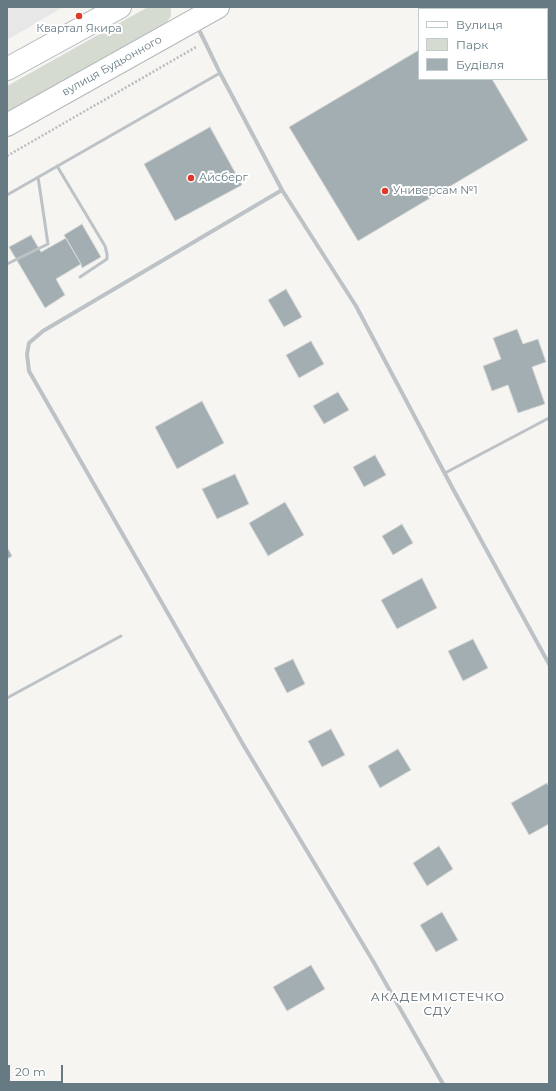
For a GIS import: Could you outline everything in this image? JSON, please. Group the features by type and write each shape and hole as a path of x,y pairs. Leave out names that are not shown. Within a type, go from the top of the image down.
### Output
{"main road":[{"path":"7,69 120,7"},
{"name":"вулиця Будьонного","path":"7,126 190,14 218,7"}],"street":[{"path":"190,14 220,74 282,190 356,306 549,664"},
{"path":"282,190 43,331 29,343 27,354 29,371 244,746 373,961 444,1084"}],"lane":[{"path":"7,194 220,74"},
{"path":"57,166 105,246 108,254 107,259 80,277"},
{"path":"7,264 48,244 38,177"},
{"path":"445,473 549,418"},
{"path":"7,698 121,636"}],"path":[{"path":"7,156 205,42"}],"shaded area":[{"path":"7,7 63,7 7,40"}],"green space":[{"path":"148,7 170,7 171,16 167,22 7,113 7,86"}],"building":[{"name":"Универсам №1","path":"418,51 418,80 493,80 528,140 358,241 289,127"},
{"path":"210,127 242,185 175,221 144,164"},
{"path":"82,224 101,257 82,268 64,235"},
{"path":"31,235 41,252 66,238 81,264 56,279 65,295 45,308 9,247"},
{"path":"286,289 302,317 284,327 268,300"},
{"path":"517,329 523,344 538,339 546,362 532,367 545,404 518,413 508,385 492,391 483,366 501,359 493,338"},
{"path":"311,341 324,364 299,378 286,355"},
{"path":"338,392 349,410 324,424 313,406"},
{"path":"202,401 224,443 177,469 155,427"},
{"path":"375,455 386,475 364,487 353,467"},
{"path":"235,474 249,504 217,519 202,489"},
{"path":"285,502 304,535 268,556 249,523"},
{"path":"402,524 413,543 393,555 382,536"},
{"path":"7,547 12,556 7,559"},
{"path":"422,578 437,608 397,629 381,600"},
{"path":"473,639 488,668 463,681 448,651"},
{"path":"293,659 305,684 287,693 274,668"},
{"path":"331,729 345,755 322,767 308,741"},
{"path":"398,749 411,770 380,788 368,766"},
{"path":"547,783 549,787 549,824 529,835 511,803"},
{"path":"439,846 453,869 427,886 413,863"},
{"path":"442,912 458,940 436,952 420,925"},
{"path":"311,965 325,989 287,1011 273,987"}],"place":[{"name":"Квартал Якира","path":"79,16"},
{"name":"Айсберг","path":"191,178"},
{"name":"Универсам №1","path":"385,191"}],"district":[{"name":"АКАДЕММІСТЕЧКО СДУ","path":"438,1004"}]}
